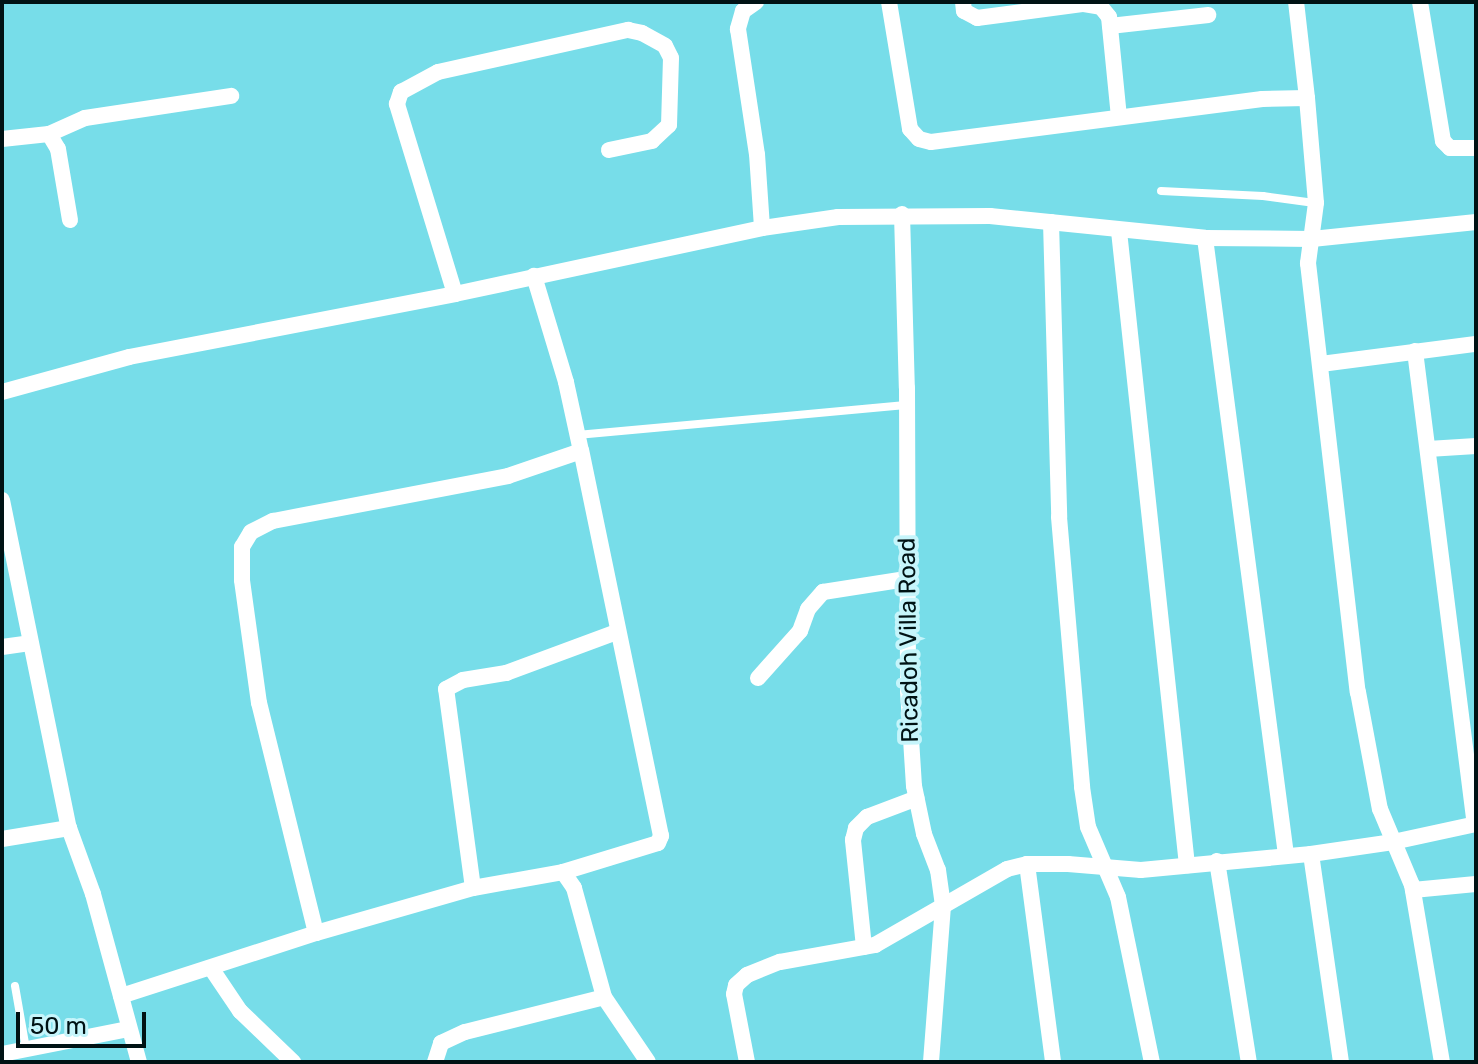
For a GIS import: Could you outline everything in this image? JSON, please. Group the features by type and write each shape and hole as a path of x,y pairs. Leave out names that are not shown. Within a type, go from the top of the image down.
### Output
{"street":[{"path":"756,2 743,11 738,29 757,154 762,228"},
{"path":"889,2 910,129 919,139 931,142 1262,99 1307,98"},
{"path":"963,2 964,11 977,18 1084,4 1101,7 1110,26 1119,117"},
{"path":"1296,2 1315,164 1316,203 1308,263 1358,692 1374,785 1413,890 1442,1062"},
{"path":"1420,2 1443,141 1450,148 1476,148"},
{"path":"1110,26 1208,15"},
{"path":"455,294 397,104 401,92 438,72 628,30 642,33 665,46 671,58 669,125 652,141 609,150"},
{"path":"2,139 49,134 85,118 231,96"},
{"path":"49,134 58,149 70,220"},
{"path":"2,392 129,357 455,294 762,228 838,217 902,214 990,216 1205,238 1312,239 1476,222"},
{"name":"Ricadoh Villa Road","path":"902,214 907,405 908,691 917,798 924,834 938,870 943,906 931,1062"},
{"path":"1051,222 1059,517 1081,773 1088,827 1118,897 1152,1062"},
{"path":"1119,231 1187,865"},
{"path":"1205,238 1286,855"},
{"path":"121,996 316,933 473,888 563,872 649,848 661,836 579,443 534,276"},
{"path":"1321,364 1476,344"},
{"path":"742,1058 734,994 736,985 747,975 780,962 864,947 922,921 1007,869 1027,864 1141,870 1311,854 1393,842 1476,824 1415,351"},
{"path":"316,933 259,703 242,580 242,547 251,532 273,521 508,476 579,443"},
{"path":"1428,449 1476,446"},
{"path":"2,500 69,828 93,894 139,1062"},
{"path":"758,678 800,631 808,609 823,592 906,579"},
{"path":"473,888 446,689 463,680 506,673 617,632"},
{"path":"2,647 30,643"},
{"path":"864,947 853,840 856,828 867,817 917,798"},
{"path":"2,839 69,828"},
{"path":"1311,854 1341,1062"},
{"path":"1217,861 1249,1062"},
{"path":"1027,864 1053,1062"},
{"path":"563,872 574,888 604,997 648,1062"},
{"path":"1413,890 1476,884"},
{"path":"211,968 240,1011 293,1062"},
{"path":"435,1062 441,1043 465,1032 604,997"},
{"path":"2,1054 128,1029"}],"lane":[{"path":"1161,191 1263,196 1316,203"},
{"path":"579,443 907,405"},
{"path":"15,986 26,1049"}]}
